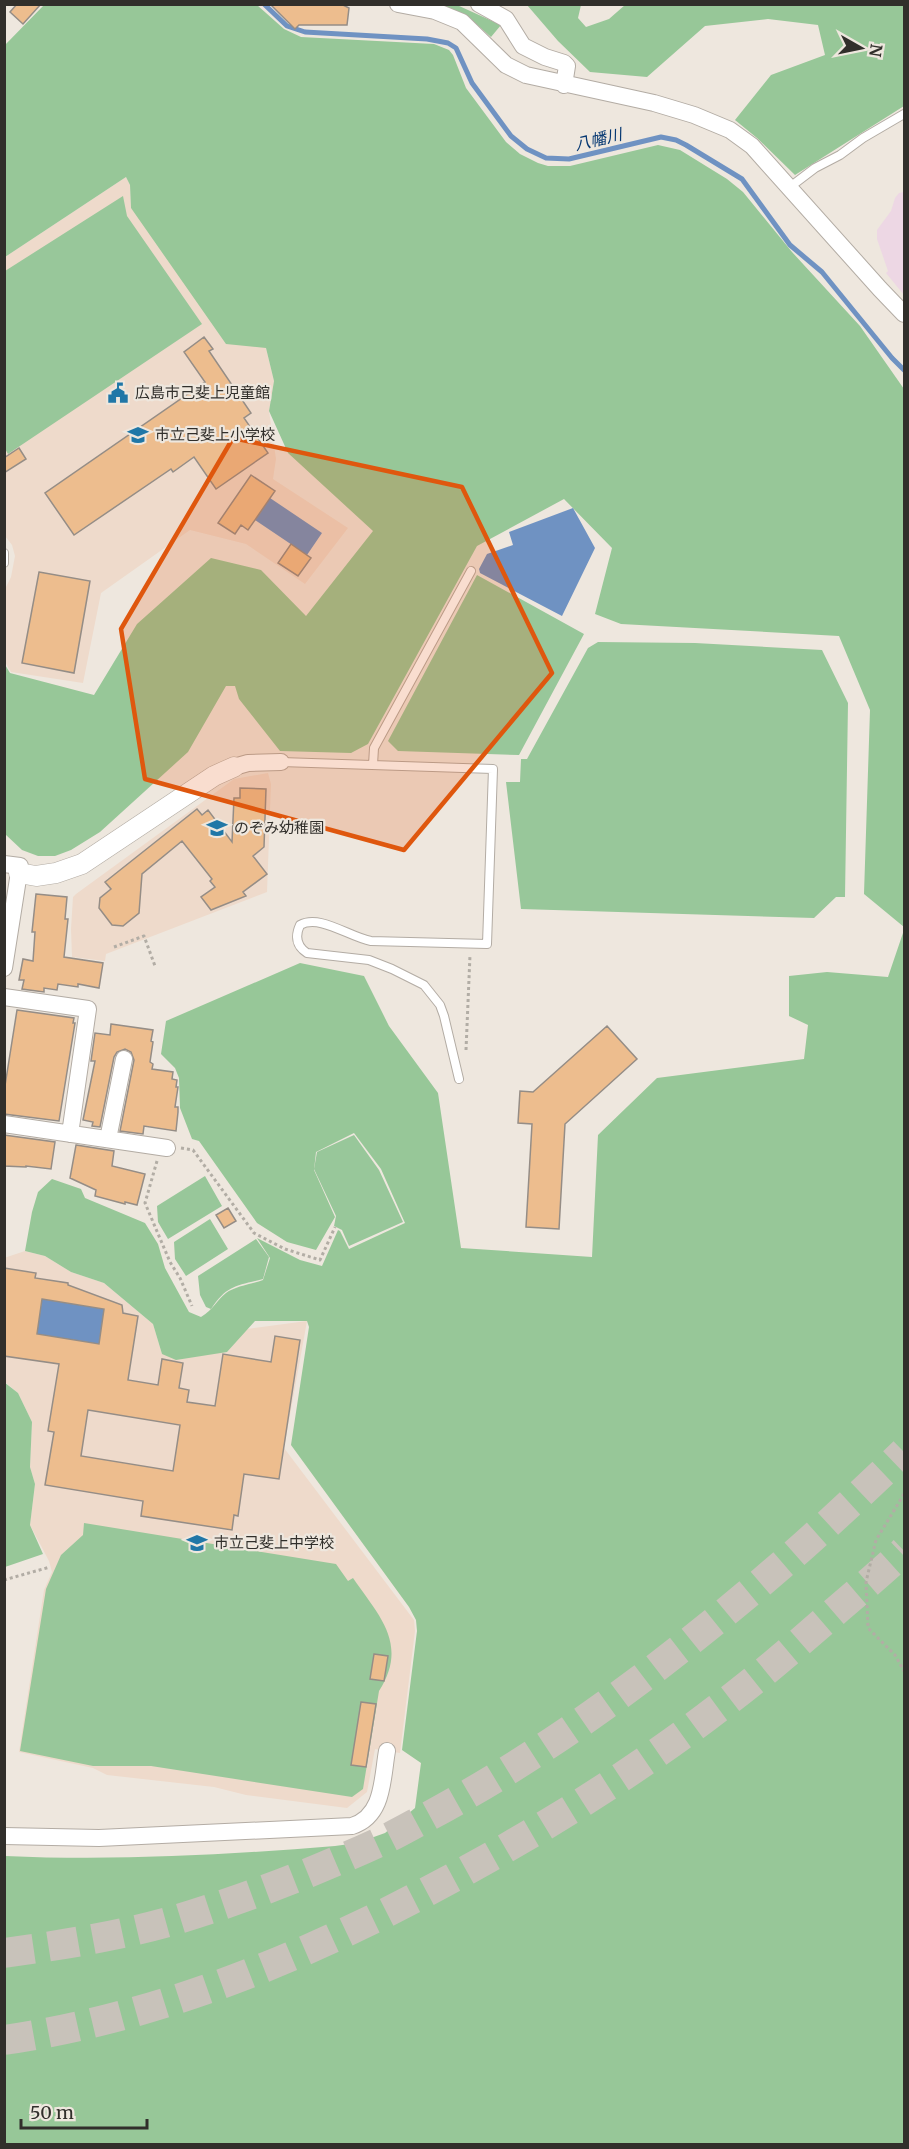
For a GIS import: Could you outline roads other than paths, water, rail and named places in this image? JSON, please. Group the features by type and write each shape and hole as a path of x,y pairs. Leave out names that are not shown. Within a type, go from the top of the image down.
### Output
{"street":[{"path":"398,4 435,11 453,18 470,29 506,65 526,75 654,103 730,130 752,146 904,314"},
{"path":"479,4 503,16 524,45 546,57 564,63 567,66 564,85"},
{"path":"4,968 12,869 36,876 56,873 82,864 214,776 234,767 248,764 281,762"},
{"path":"4,997 87,1009 70,1134"},
{"path":"108,1139 124,1059"},
{"path":"4,1124 163,1147"},
{"path":"4,1836 99,1838 352,1826 366,1820 377,1807 387,1751"}],"lane":[{"path":"790,187 815,168 840,155 863,138 904,114"},
{"path":"4,553 4,562"},
{"path":"373,765 374,748 471,571"},
{"path":"281,762 493,769 487,944 371,941 359,939 313,921 300,925 296,937 300,947 307,952 369,960 424,985 432,993 442,1010 459,1079"}],"water":[{"path":"270,498 322,533 307,555 255,520"},
{"path":"573,508 595,548 562,616 480,573 479,569 487,554 513,545 509,532"},
{"path":"42,1299 104,1309 99,1344 37,1334"}],"waterway":[{"name":"八幡川","path":"264,4 287,26 305,32 427,39 448,43 456,48 472,83 511,136 527,149 546,158 569,159 661,137 686,145 742,179 790,245 822,272 904,370"}],"tunnel":[{"path":"4,1953 133,1931 227,1903 352,1854 457,1801 564,1734 676,1652 776,1570 904,1452"},
{"path":"4,2040 65,2029 125,2014 243,1976 357,1927 467,1870 532,1833 657,1753 779,1660 904,1551"}],"place":[{"name":"広島市己斐上児童館","path":"118,393"},
{"name":"市立己斐上小学校","path":"138,435"},
{"name":"のぞみ幼稚園","path":"217,828"},
{"name":"市立己斐上中学校","path":"197,1543"}]}
